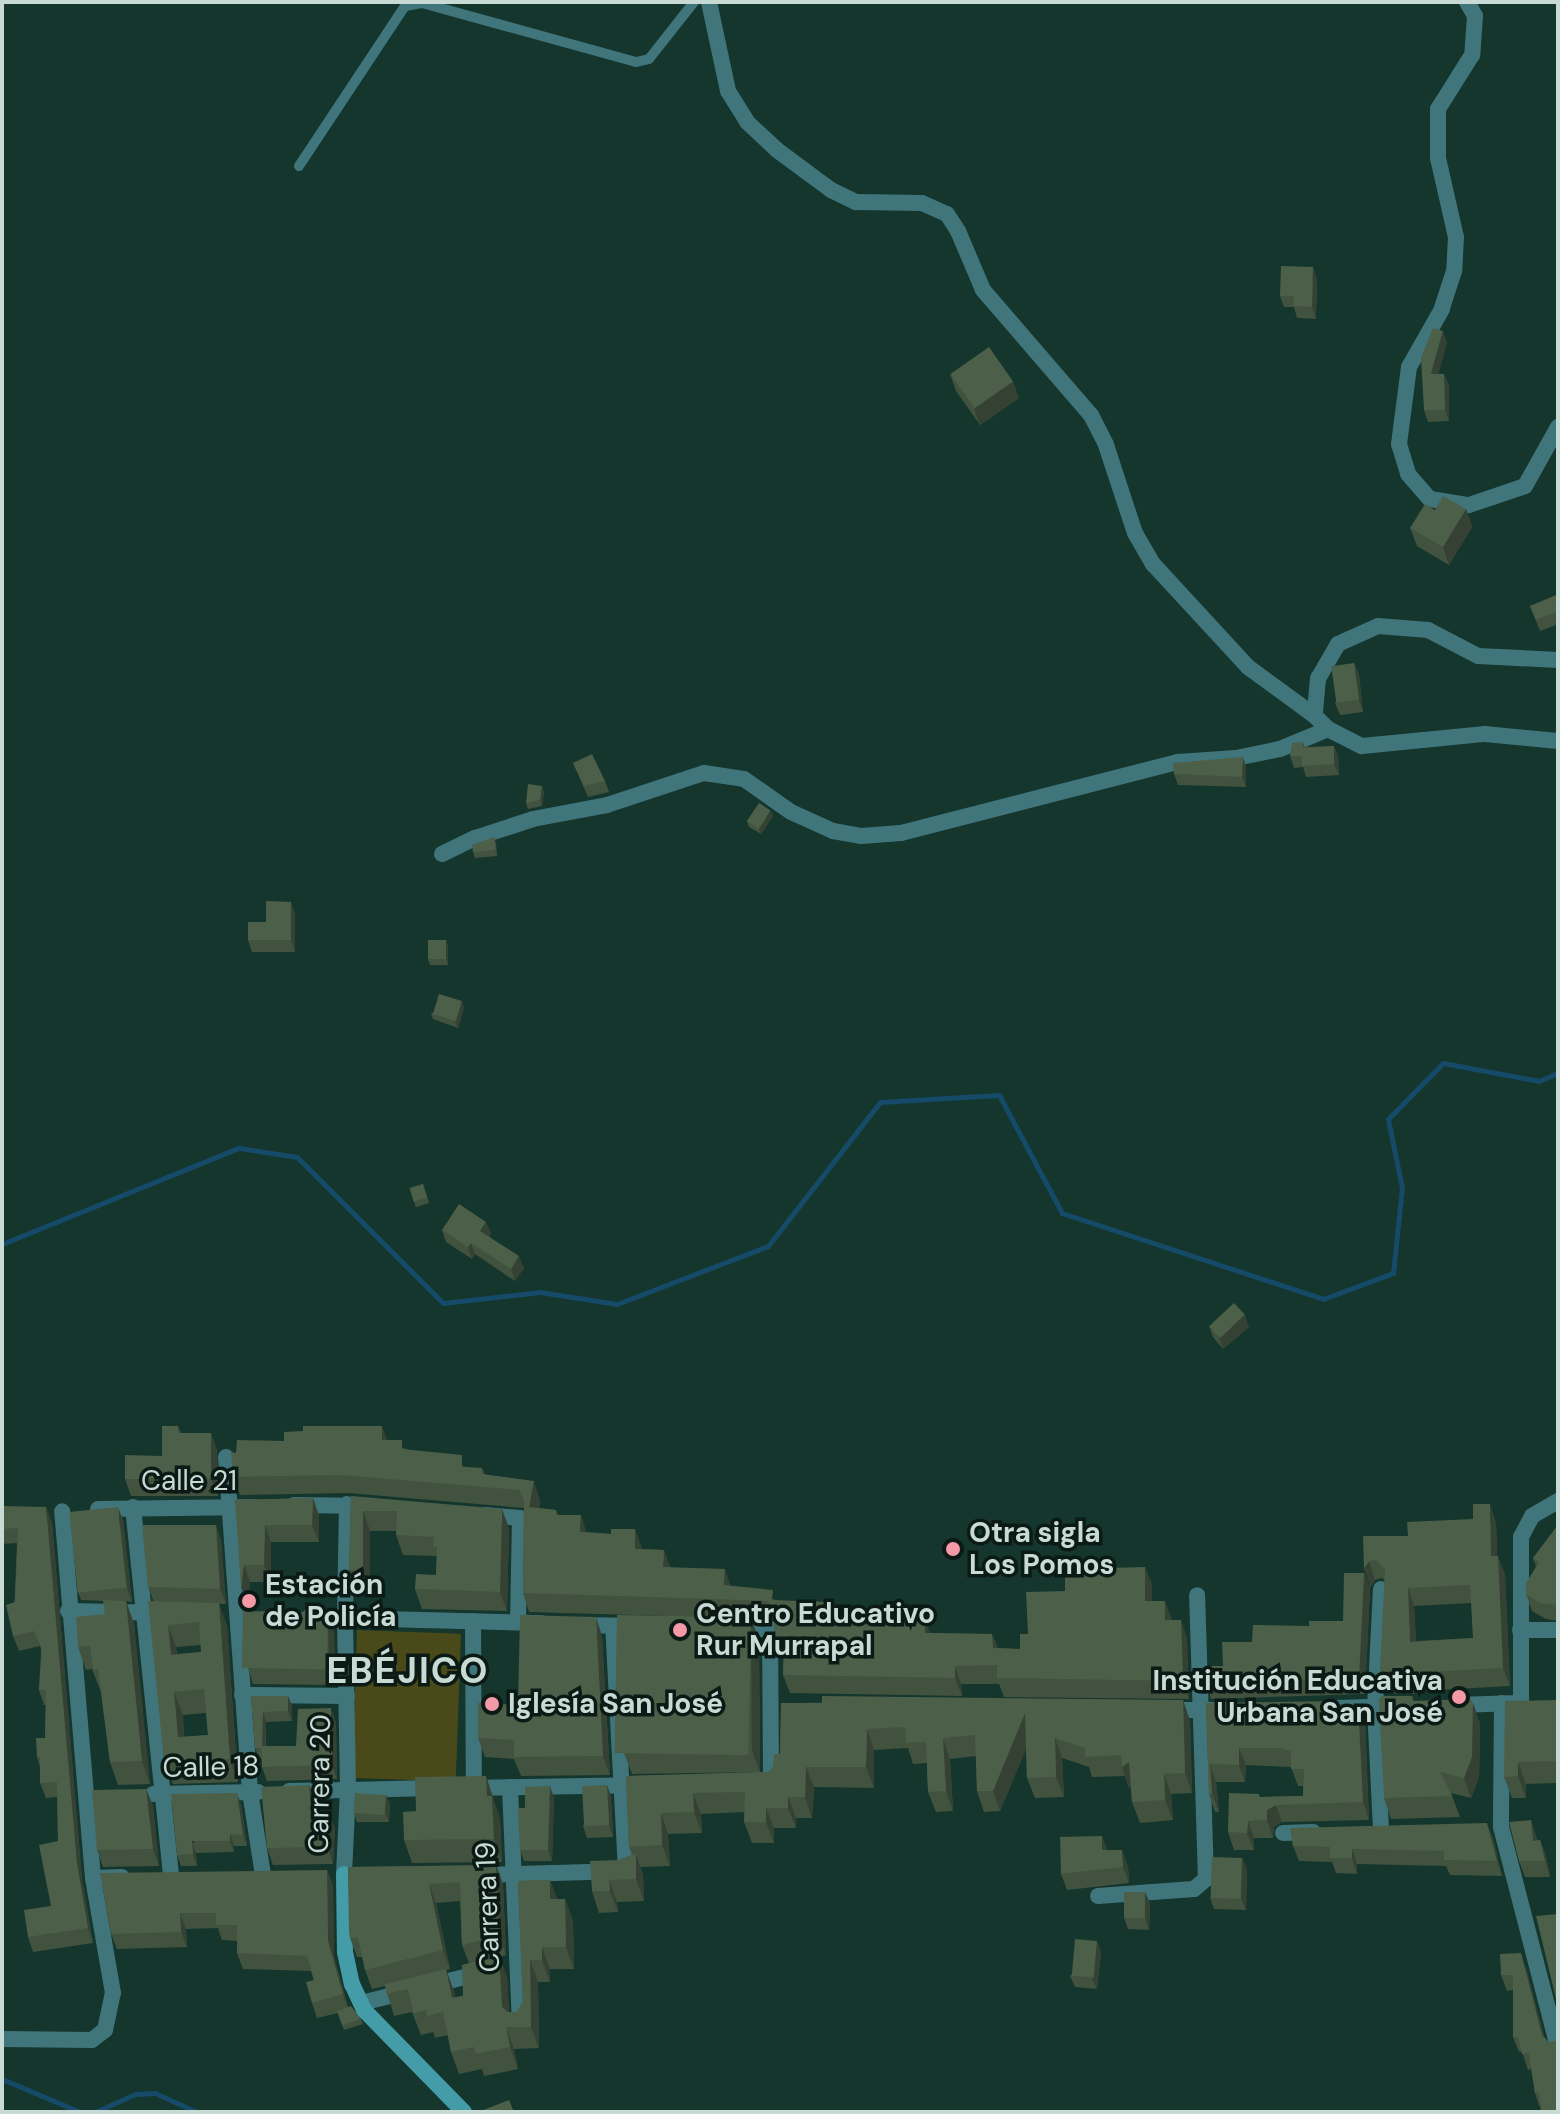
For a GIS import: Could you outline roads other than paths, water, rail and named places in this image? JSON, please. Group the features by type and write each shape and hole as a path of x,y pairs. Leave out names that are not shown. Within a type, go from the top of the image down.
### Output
{"main road":[{"path":"345,1874 345,1952 361,2003 464,2112"}],"street":[{"path":"709,2 728,91 747,122 809,174 856,202 922,203 947,214 983,290 1091,415 1106,445 1135,533 1153,564 1248,667 1328,729 1362,746 1485,734 1558,741"},
{"path":"1467,2 1475,16 1472,55 1438,109 1438,158 1456,237 1454,271 1442,309 1409,367 1399,444 1408,474 1430,499 1469,505 1525,486 1558,427"},
{"path":"1315,716 1318,678 1338,644 1378,626 1428,630 1478,656 1558,660"},
{"path":"442,854 475,838 533,819 607,805 704,773 744,779 791,812 833,831 861,836 901,833 1178,762 1236,758 1280,749 1328,729"},
{"path":"226,1457 227,1508 250,1792 263,1875"},
{"path":"1441,1705 1527,1702 1520,1630 1521,1537 1532,1516 1558,1501"},
{"name":"Calle 21","path":"68,1611 55,1511 347,1504 394,1508"},
{"name":"Carrera 20","path":"345,1874 348,1790 347,1504"},
{"path":"93,1878 163,1876 162,1793 133,1507"},
{"path":"472,1514 520,1518 518,1622"},
{"path":"1381,1589 1375,1707 1382,1830"},
{"path":"1098,1896 1194,1889 1206,1879 1197,1595"},
{"path":"2,2039 92,2040 105,2030 113,1993 93,1878 92,1797 68,1611 190,1614"},
{"path":"298,1617 660,1627"},
{"path":"473,1621 474,1788"},
{"path":"467,1875 626,1871 613,1626"},
{"path":"723,1628 770,1629 780,1705 771,1783 741,1784"},
{"path":"1520,1630 1558,1630"},
{"path":"242,1695 347,1696"},
{"path":"1502,1703 1493,1828 1558,2047"},
{"path":"1327,1708 1413,1706"},
{"path":"1142,1709 1248,1710"},
{"name":"Calle 18","path":"131,1795 666,1784"},
{"name":"Carrera 19","path":"510,1787 515,1964 520,2024"},
{"path":"1283,1833 1325,1832"},
{"path":"361,2003 515,1964"}],"lane":[{"path":"299,166 405,6 422,3 636,62 649,59 694,2"}],"waterway":[{"path":"2,1244 239,1148 297,1157 443,1303 540,1292 617,1304 768,1246 880,1102 999,1095 1062,1213 1323,1299 1393,1273 1402,1188 1388,1119 1443,1063 1539,1081 1558,1073"},
{"path":"2,2079 80,2112"},
{"path":"95,2112 135,2094 155,2093 197,2112"}],"place":[{"name":"Otra sigla Los Pomos","path":"953,1549"},
{"name":"Estación de Policía","path":"249,1601"},
{"name":"Centro Educativo Rur Murrapal","path":"680,1630"},
{"name":"Institución Educativa Urbana San José","path":"1459,1697"},
{"name":"Iglesía San José","path":"492,1704"}],"district":[{"name":"EBÉJICO","path":"408,1671"}]}
